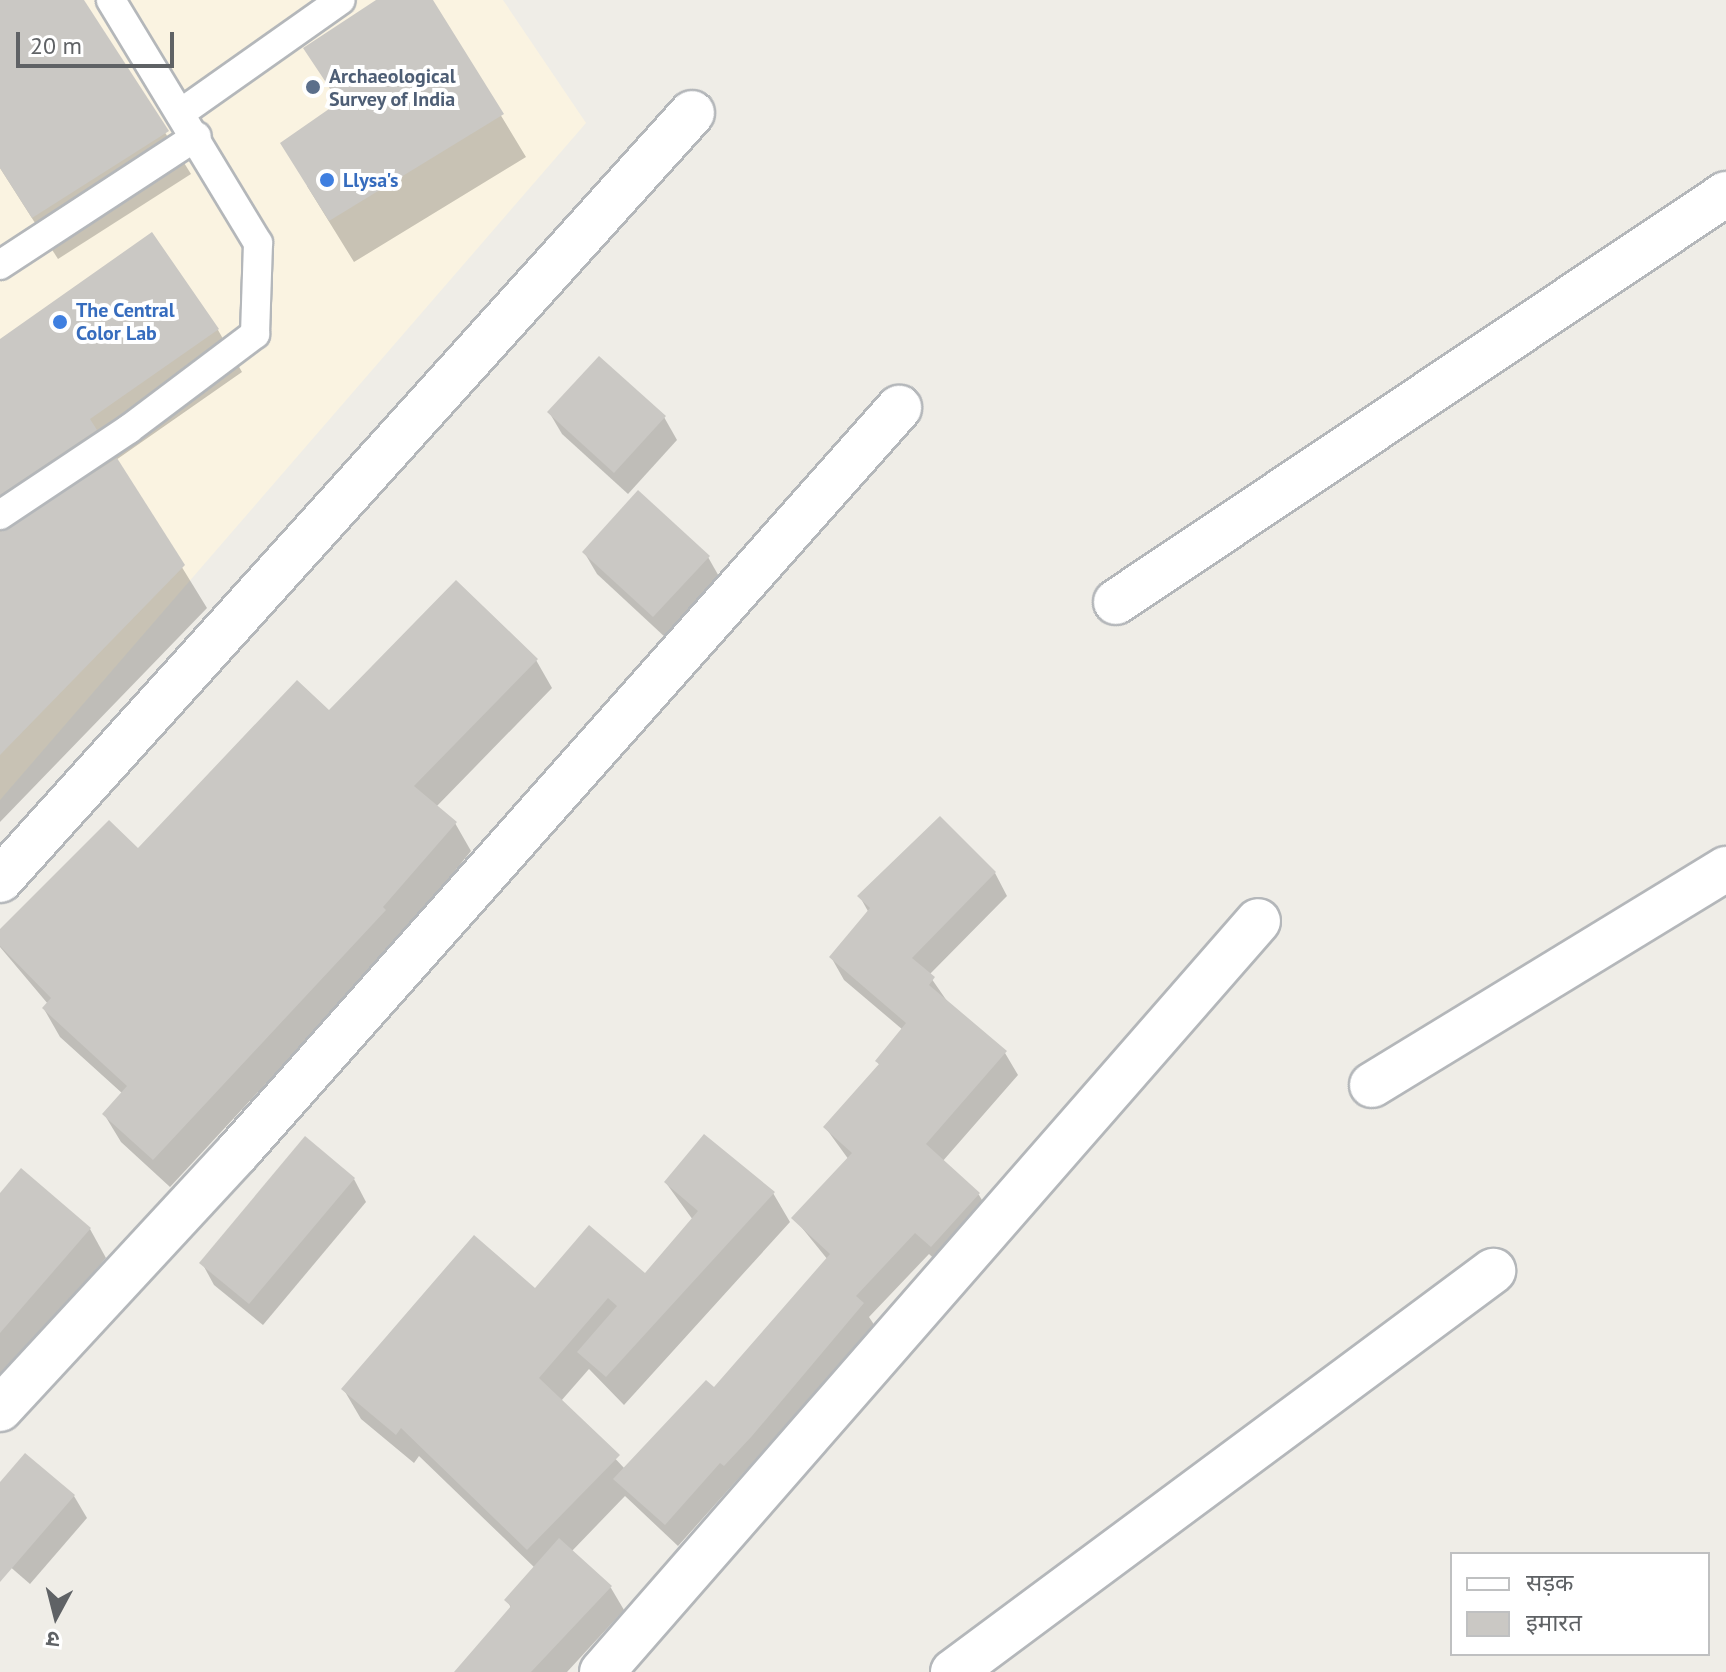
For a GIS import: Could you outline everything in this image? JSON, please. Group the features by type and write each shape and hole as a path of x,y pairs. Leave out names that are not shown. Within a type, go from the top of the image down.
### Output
{"street":[{"path":"0,880 692,113"},
{"path":"1116,602 1726,194"},
{"path":"0,1409 237,1153 899,408"},
{"path":"1372,1085 1726,869"},
{"path":"602,1672 1258,921"},
{"path":"953,1672 1493,1271"}],"lane":[{"path":"0,515 129,429 255,334 258,243 197,136 111,0"},
{"path":"182,112 341,0"},
{"path":"0,265 197,136"}],"shaded area":[{"path":"0,0 503,0 586,123 0,800"}],"building":[{"path":"0,0 84,0 169,131 32,218 0,168"},
{"path":"376,0 433,0 504,114 329,221 280,143 339,102 303,48"},
{"path":"152,232 219,329 90,419 97,430 0,495 0,339"},
{"path":"599,356 666,416 614,473 547,412"},
{"path":"117,458 185,565 0,755 0,532"},
{"path":"638,490 710,556 653,617 582,552"},
{"path":"456,580 538,659 414,786 457,822 383,907 386,910 153,1160 102,1114 127,1086 42,1008 51,998 0,946 0,929 109,820 138,848 297,680 329,710"},
{"path":"940,816 996,872 912,958 935,977 929,985 1007,1051 926,1144 980,1193 931,1247 915,1233 856,1296 864,1303 752,1436 724,1466 720,1463 665,1525 613,1479 706,1380 714,1387 830,1254 791,1218 852,1153 823,1127 879,1064 875,1061 906,1023 829,957 870,908 857,896"},
{"path":"704,1134 775,1192 606,1377 577,1352 617,1306 608,1298 539,1378 620,1455 527,1550 401,1428 396,1435 341,1389 474,1235 535,1288 589,1225 645,1273 698,1211 664,1182"},
{"path":"305,1136 355,1178 249,1304 199,1263"},
{"path":"21,1168 91,1228 0,1333 0,1193"},
{"path":"25,1453 75,1495 0,1582 0,1482"},
{"path":"559,1538 612,1586 531,1672 454,1672 511,1606 504,1600"}],"place":[{"name":"Archaeological Survey of India","path":"313,87"},
{"name":"Llysa's","path":"327,180"},
{"name":"The Central Color Lab","path":"60,322"}]}
